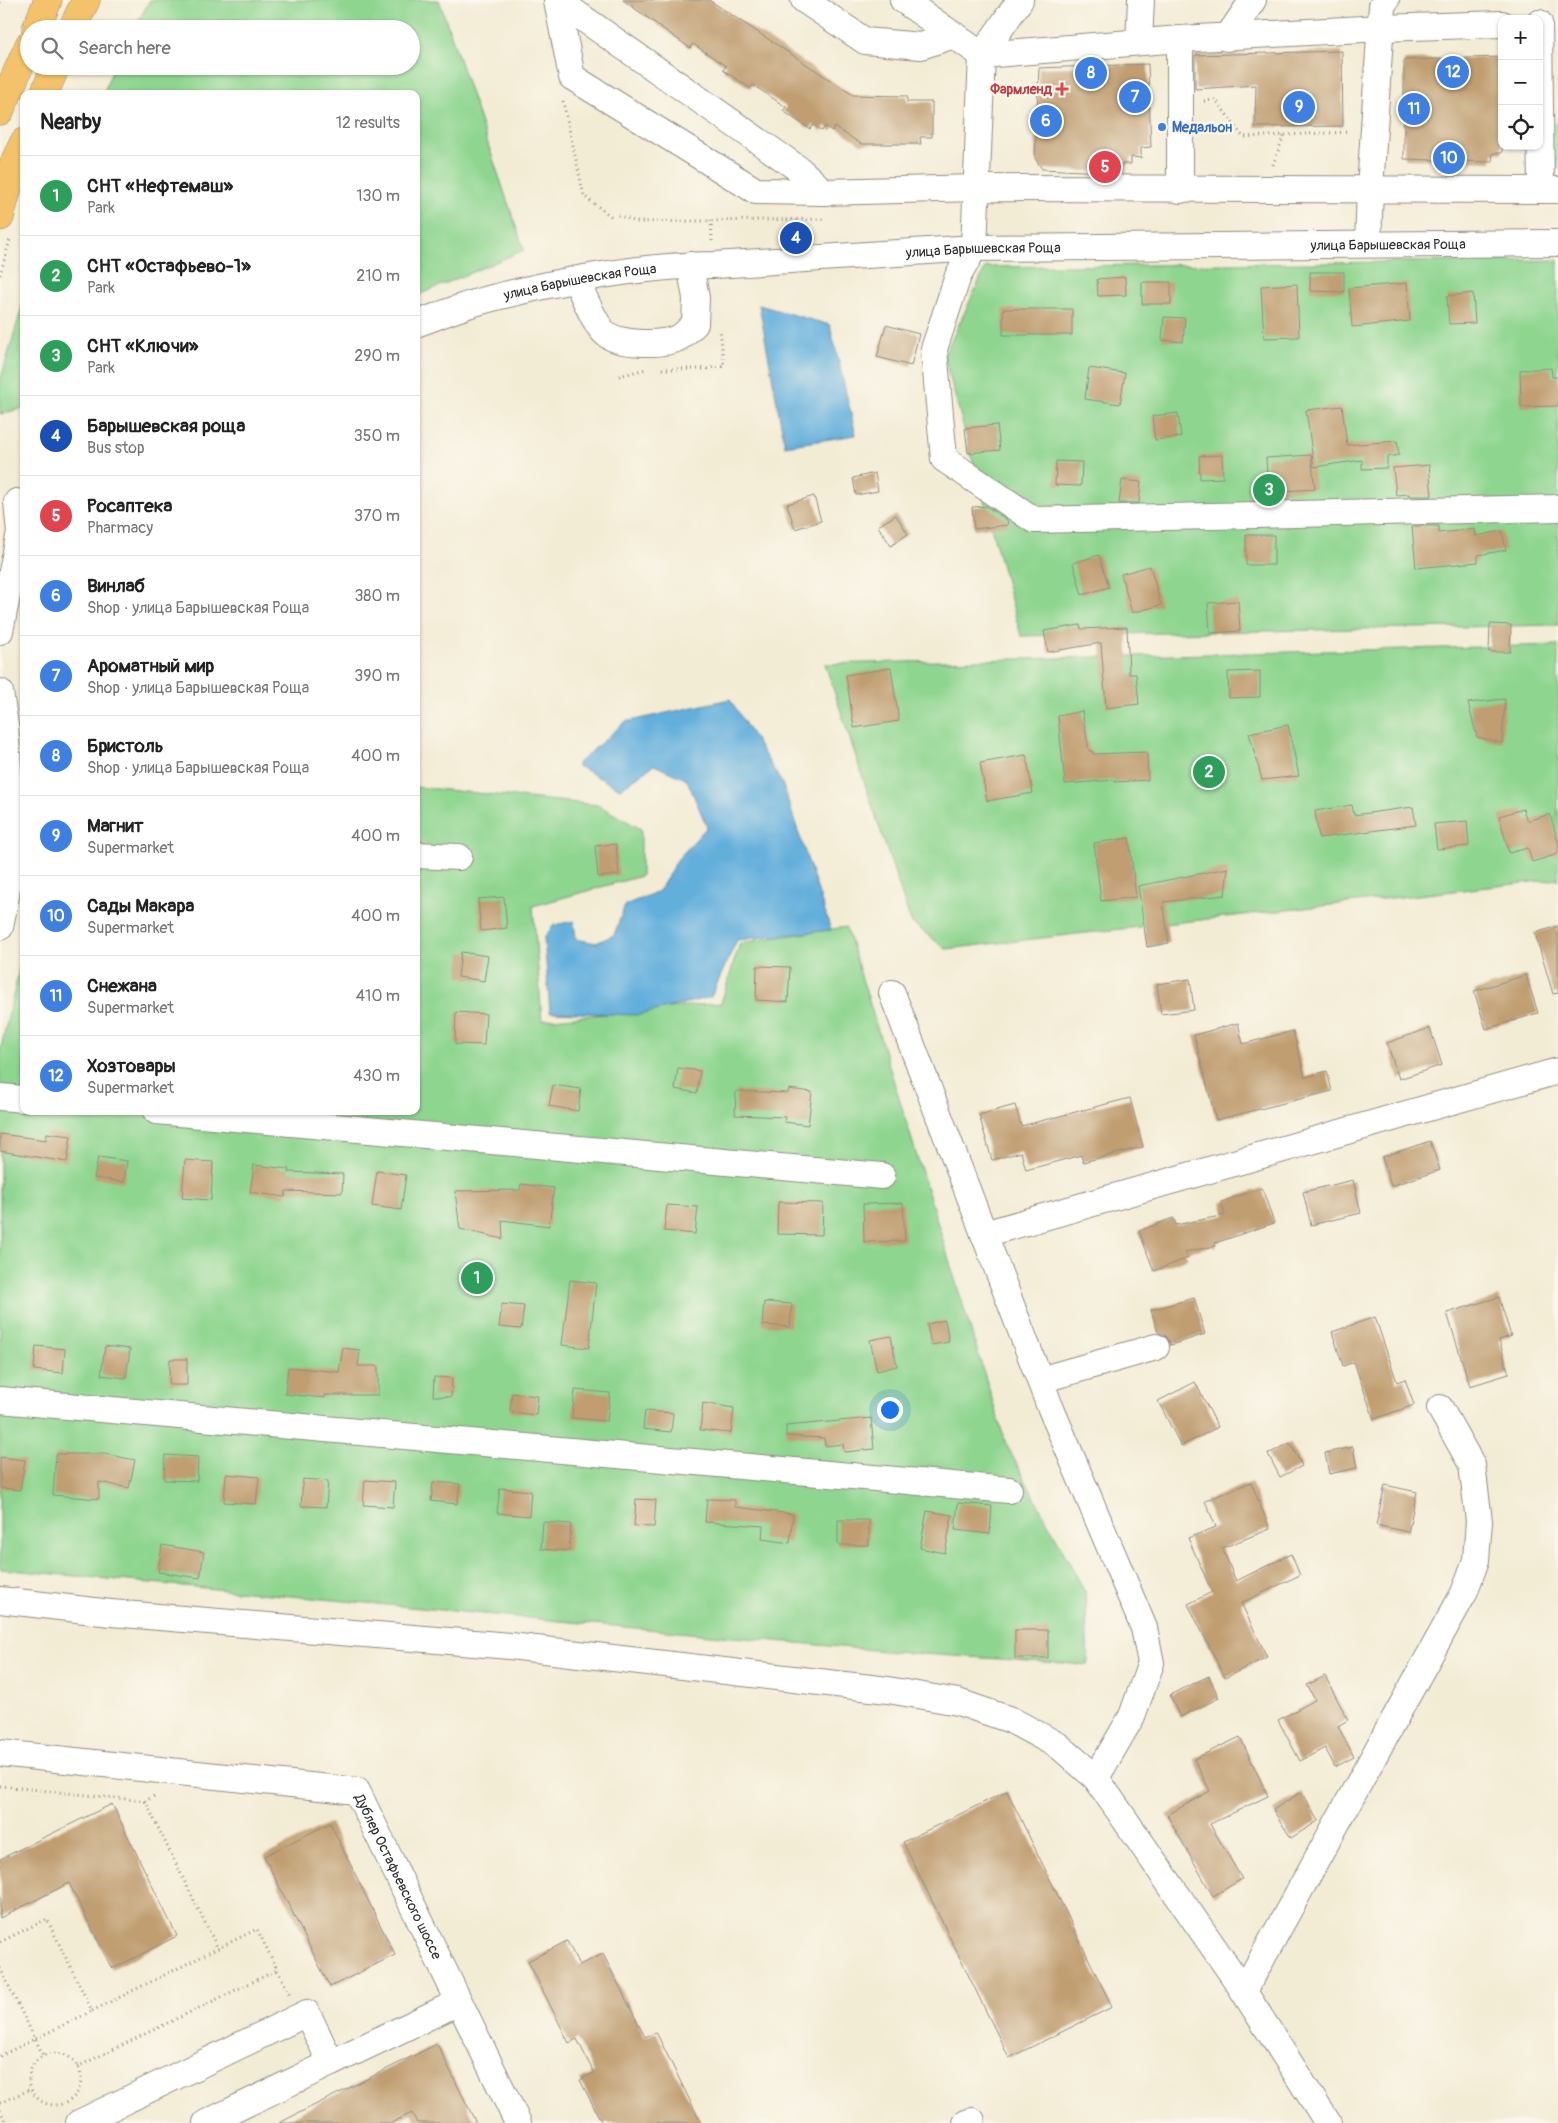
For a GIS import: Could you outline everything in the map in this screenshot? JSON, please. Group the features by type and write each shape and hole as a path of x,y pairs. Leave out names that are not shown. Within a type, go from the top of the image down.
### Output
{"main road":[{"path":"40,20 48,0"},
{"path":"76,20 86,0"},
{"path":"0,111 20,65"},
{"path":"46,90 52,75"},
{"path":"0,217 14,163 20,150"}],"street":[{"path":"804,0 864,41 921,46 954,35"},
{"path":"904,0 982,55 1180,39 1226,38 1381,28 1498,24"},
{"path":"1020,0 982,55 974,248 958,276 934,350 944,459 1034,520 1558,508"},
{"path":"1139,42 1141,0"},
{"path":"1226,38 1253,0"},
{"path":"1368,244 1382,6 1386,0"},
{"path":"557,1 800,170 824,192"},
{"path":"557,1 572,77 756,191 824,192 976,188 1550,190 1541,60"},
{"path":"1543,23 1558,23"},
{"path":"1180,39 1180,190"},
{"name":"улица Барышевская Роща","path":"420,323 479,302 532,288 576,280 690,265 974,248 1558,243"},
{"path":"576,280 597,322 606,334 634,344 679,338 695,324 696,298 690,265"},
{"path":"0,631 20,532 14,502"},
{"path":"0,692 18,835 0,927"},
{"path":"420,855 459,857"},
{"path":"892,993 1040,1380 1144,1628 1151,1664 1132,1716 1096,1778"},
{"path":"984,1234 1558,1071"},
{"path":"0,1097 20,1100"},
{"path":"201,1115 882,1176"},
{"path":"1040,1380 1156,1347"},
{"path":"0,1400 1009,1490"},
{"path":"1244,1992 1464,1593 1476,1560 1479,1521 1472,1465 1440,1408"},
{"path":"0,1600 111,1613 510,1646 926,1696 958,1702 1011,1720 1038,1733 1058,1746 1096,1778 1244,1992 1328,2123"},
{"name":"Дублер Остафьевского шоссе","path":"0,1753 357,1791 518,2123"},
{"path":"206,2123 459,2002"},
{"path":"79,2123 307,2013 331,2063"}],"path":[{"path":"561,93 584,196 612,217"},
{"path":"1180,102 1216,100 1243,137 1356,132"},
{"path":"1271,171 1284,135"},
{"path":"618,215 636,222 831,218"},
{"path":"711,220 713,245"},
{"path":"0,1786 145,1801 159,1793"},
{"path":"145,1801 218,1949"},
{"path":"0,1942 47,1919 92,2010"},
{"path":"0,2056 257,1929 300,2016"},
{"path":"0,1968 44,2057"},
{"path":"77,2067 277,1970"},
{"path":"56,2053 73,2060 77,2067 82,2076 78,2094 63,2105 45,2104 31,2092 29,2074 39,2058 56,2053"},
{"path":"0,2103 31,2089"},
{"path":"0,2110 6,2123"}],"green space":[{"path":"150,0 439,0 524,250 420,294 420,90 105,90 110,75 420,75 420,20 139,20"},
{"path":"1558,123 1558,170 1551,162 1550,131"},
{"path":"1558,260 1558,625 1021,636 944,356 986,267"},
{"path":"20,314 20,409 0,414 0,382"},
{"path":"1558,645 1558,879 946,949 911,922 825,664"},
{"path":"420,787 598,805 641,829 641,876 533,906 542,1020 721,1003 740,943 846,927 1006,1444 1085,1592 1088,1665 894,1652 0,1569 0,1052 20,965 20,1115 420,1115"}],"water":[{"path":"759,305 830,325 856,435 785,446"},
{"path":"730,699 782,783 831,930 737,940 711,997 639,1015 550,1012 544,938 554,925 574,921 576,939 596,943 614,935 625,905 659,891 677,860 707,827 687,780 654,765 620,789 576,765 625,722"}],"building":[{"path":"623,0 709,0 853,95 907,96 907,102 932,102 932,137 920,137 921,144 861,144 835,127 832,131 825,126 822,131 813,125 810,129 783,111 786,107 753,85 750,88 723,70 726,66 693,44 690,48"},
{"path":"1342,51 1343,126 1255,127 1256,85 1195,89 1195,55"},
{"path":"1498,57 1498,150 1502,150 1502,153 1493,153 1492,162 1404,159 1404,60"},
{"path":"1148,64 1151,147 1141,148 1141,158 1131,157 1131,164 1122,164 1122,173 1042,169 1035,158 1039,68"},
{"path":"1310,272 1344,272 1344,292 1310,291"},
{"path":"1125,277 1126,295 1098,296 1097,279"},
{"path":"1142,282 1171,282 1171,304 1142,304"},
{"path":"1407,283 1410,321 1352,327 1349,288"},
{"path":"1297,284 1299,337 1264,338 1261,286"},
{"path":"1473,293 1475,323 1449,324 1447,296"},
{"path":"1003,309 1072,309 1072,335 1003,335"},
{"path":"1164,317 1185,318 1183,342 1162,340"},
{"path":"886,325 919,334 911,366 877,357"},
{"path":"1089,368 1125,373 1120,404 1085,399"},
{"path":"1551,368 1552,377 1558,377 1558,406 1521,407 1520,370"},
{"path":"1342,406 1347,445 1397,441 1399,455 1387,457 1387,468 1362,469 1362,460 1314,467 1306,410"},
{"path":"1178,413 1181,437 1155,440 1152,416"},
{"path":"997,425 1000,450 968,453 965,428"},
{"path":"1222,455 1223,478 1200,479 1199,456"},
{"path":"1311,455 1315,489 1268,492 1266,458"},
{"path":"1056,461 1082,462 1081,486 1055,485"},
{"path":"1429,465 1432,496 1396,495 1393,468"},
{"path":"875,473 878,491 856,495 853,478"},
{"path":"1122,480 1141,482 1139,503 1119,503"},
{"path":"814,496 821,521 795,529 787,504"},
{"path":"986,506 1007,520 1008,525 974,529 972,507"},
{"path":"896,515 908,534 891,546 878,526"},
{"path":"1412,526 1439,526 1439,533 1475,529 1476,536 1502,531 1506,550 1478,555 1478,562 1416,568"},
{"path":"1246,535 1274,535 1274,565 1246,565"},
{"path":"1099,555 1109,587 1082,595 1073,563"},
{"path":"1150,566 1161,605 1132,613 1121,574"},
{"path":"1238,601 1240,631 1210,633 1208,603"},
{"path":"1490,624 1511,625 1510,652 1489,652"},
{"path":"1080,625 1081,629 1127,627 1129,674 1136,674 1139,704 1106,708 1101,643 1048,652 1044,631"},
{"path":"891,668 899,721 854,728 846,675"},
{"path":"1260,671 1260,697 1229,698 1228,672"},
{"path":"1505,699 1502,743 1477,737 1468,703"},
{"path":"1082,711 1089,751 1092,751 1093,754 1147,752 1148,780 1115,782 1114,780 1065,784 1058,716"},
{"path":"1288,725 1299,776 1262,780 1249,733"},
{"path":"1026,755 1033,793 987,801 980,763"},
{"path":"1352,805 1354,815 1413,807 1416,825 1319,838 1315,811"},
{"path":"1523,809 1527,821 1550,814 1558,842 1558,854 1532,862 1528,848 1509,853 1499,816"},
{"path":"1467,821 1469,846 1437,849 1434,824"},
{"path":"1129,838 1136,897 1101,901 1094,843"},
{"path":"616,844 619,875 598,877 595,846"},
{"path":"1228,868 1225,895 1163,902 1169,943 1147,947 1138,886"},
{"path":"504,897 507,928 481,931 478,899"},
{"path":"1558,926 1558,993 1553,994 1535,933"},
{"path":"461,952 488,956 484,981 458,977"},
{"path":"757,966 790,967 788,1002 756,1000"},
{"path":"1526,975 1538,1013 1486,1029 1474,991"},
{"path":"1190,979 1194,1010 1161,1014 1157,984"},
{"path":"456,1012 486,1014 484,1045 455,1044"},
{"path":"1238,1023 1243,1044 1293,1031 1305,1077 1327,1071 1332,1091 1216,1120 1194,1035"},
{"path":"1430,1028 1442,1065 1399,1079 1387,1043"},
{"path":"678,1068 700,1071 697,1093 675,1089"},
{"path":"553,1085 581,1089 578,1111 549,1106"},
{"path":"789,1089 812,1092 808,1125 784,1122 785,1117 735,1115 736,1091 788,1093"},
{"path":"1130,1098 1143,1147 1083,1162 1081,1155 1026,1170 1021,1152 992,1160 979,1115 1015,1105 1021,1126"},
{"path":"47,1133 71,1136 67,1162 0,1151 0,1134 46,1140"},
{"path":"1430,1141 1440,1170 1391,1186 1382,1157"},
{"path":"98,1157 127,1161 124,1182 94,1178"},
{"path":"185,1160 213,1162 211,1200 182,1198"},
{"path":"254,1165 289,1169 288,1172 343,1174 342,1193 286,1191 285,1197 250,1192"},
{"path":"377,1171 406,1175 401,1210 372,1206"},
{"path":"1353,1180 1361,1213 1311,1225 1303,1192"},
{"path":"521,1184 554,1188 549,1226 502,1220 503,1239 460,1229 455,1191 520,1190"},
{"path":"1262,1188 1274,1223 1215,1243 1216,1246 1185,1252 1188,1258 1154,1271 1139,1231 1173,1218 1176,1225 1225,1215 1221,1202"},
{"path":"778,1202 823,1203 822,1235 777,1234"},
{"path":"903,1203 905,1241 864,1242 863,1204"},
{"path":"667,1205 698,1207 695,1234 664,1231"},
{"path":"570,1280 596,1283 589,1348 562,1345"},
{"path":"1499,1297 1511,1336 1499,1340 1509,1374 1470,1386 1447,1313"},
{"path":"1194,1298 1205,1334 1171,1345 1166,1336 1158,1332 1151,1310"},
{"path":"764,1302 792,1304 790,1327 762,1325"},
{"path":"502,1304 524,1306 521,1329 499,1327"},
{"path":"1375,1317 1397,1382 1405,1379 1414,1405 1374,1419 1354,1362 1343,1366 1332,1332"},
{"path":"945,1320 949,1342 931,1345 927,1324"},
{"path":"891,1336 897,1366 877,1371 870,1340"},
{"path":"36,1346 65,1349 63,1373 34,1370"},
{"path":"105,1346 130,1349 126,1378 101,1375"},
{"path":"343,1348 360,1350 358,1366 378,1366 378,1395 325,1395 325,1398 285,1394 288,1367 339,1372"},
{"path":"170,1359 187,1359 187,1385 169,1385"},
{"path":"434,1377 452,1378 451,1397 433,1396"},
{"path":"1195,1382 1218,1427 1181,1446 1158,1401"},
{"path":"575,1390 610,1393 607,1421 572,1418"},
{"path":"512,1393 538,1396 536,1415 510,1412"},
{"path":"703,1403 734,1408 731,1433 700,1430"},
{"path":"645,1411 673,1413 671,1432 643,1429"},
{"path":"871,1418 874,1449 844,1452 843,1444 825,1446 824,1438 786,1436 786,1426"},
{"path":"1290,1443 1302,1466 1280,1477 1268,1454"},
{"path":"1353,1447 1357,1468 1329,1474 1325,1453"},
{"path":"56,1454 105,1454 135,1460 129,1488 99,1482 99,1499 53,1495"},
{"path":"165,1455 198,1457 197,1481 164,1480"},
{"path":"0,1457 25,1460 20,1490 0,1488"},
{"path":"226,1474 259,1477 256,1504 224,1502"},
{"path":"303,1479 328,1481 326,1507 301,1506"},
{"path":"365,1480 395,1482 393,1507 363,1505"},
{"path":"433,1482 460,1484 457,1504 431,1501"},
{"path":"1251,1482 1270,1529 1222,1548 1236,1581 1291,1554 1300,1575 1241,1603 1267,1657 1225,1678 1188,1604 1212,1592 1188,1538 1216,1527 1205,1501"},
{"path":"1385,1485 1417,1492 1408,1532 1376,1525"},
{"path":"500,1488 531,1491 529,1516 497,1513"},
{"path":"636,1499 656,1500 654,1527 634,1526"},
{"path":"707,1499 735,1500 735,1507 793,1514 790,1543 762,1539 763,1526 705,1522"},
{"path":"958,1503 992,1506 990,1534 955,1530"},
{"path":"927,1511 952,1515 945,1553 920,1548"},
{"path":"838,1520 869,1520 869,1545 838,1545"},
{"path":"543,1522 571,1524 569,1551 541,1549"},
{"path":"162,1545 204,1552 200,1578 158,1572"},
{"path":"1015,1630 1048,1630 1048,1658 1015,1658"},
{"path":"1209,1676 1219,1698 1180,1717 1170,1695"},
{"path":"1325,1676 1348,1720 1338,1726 1354,1757 1335,1767 1325,1748 1300,1761 1278,1720 1315,1700 1307,1685"},
{"path":"1240,1737 1268,1796 1210,1824 1242,1879 1213,1896 1167,1815 1210,1791 1194,1759"},
{"path":"1007,1791 1112,2007 1009,2058 903,1842"},
{"path":"1301,1792 1318,1821 1291,1838 1273,1810"},
{"path":"112,1804 177,1936 112,1969 69,1883 0,1918 0,1859"},
{"path":"330,1823 395,1955 330,1987 264,1856"},
{"path":"567,1941 579,1965 603,1954 645,2037 656,2032 701,2123 602,2123 580,2080 594,2073 577,2039 569,2043 528,1961"},
{"path":"437,2044 476,2123 417,2123 412,2113 391,2123 279,2123"}],"place":[{"name":"Хозтовары","path":"1453,72"},
{"name":"Бристоль","path":"1091,73"},
{"name":"Фармленд","path":"1062,89"},
{"name":"Ароматный мир","path":"1135,97"},
{"name":"Магнит","path":"1299,107"},
{"name":"Снежана","path":"1414,109"},
{"name":"Винлаб","path":"1046,121"},
{"name":"Медальон","path":"1162,127"},
{"name":"Сады Макара","path":"1449,158"},
{"name":"Росаптека","path":"1105,167"},
{"name":"Барышевская роща","path":"796,238"},
{"name":"СНТ «Ключи»","path":"1269,490"},
{"name":"СНТ «Остафьево-1»","path":"1209,772"},
{"name":"СНТ «Нефтемаш»","path":"477,1278"}]}
